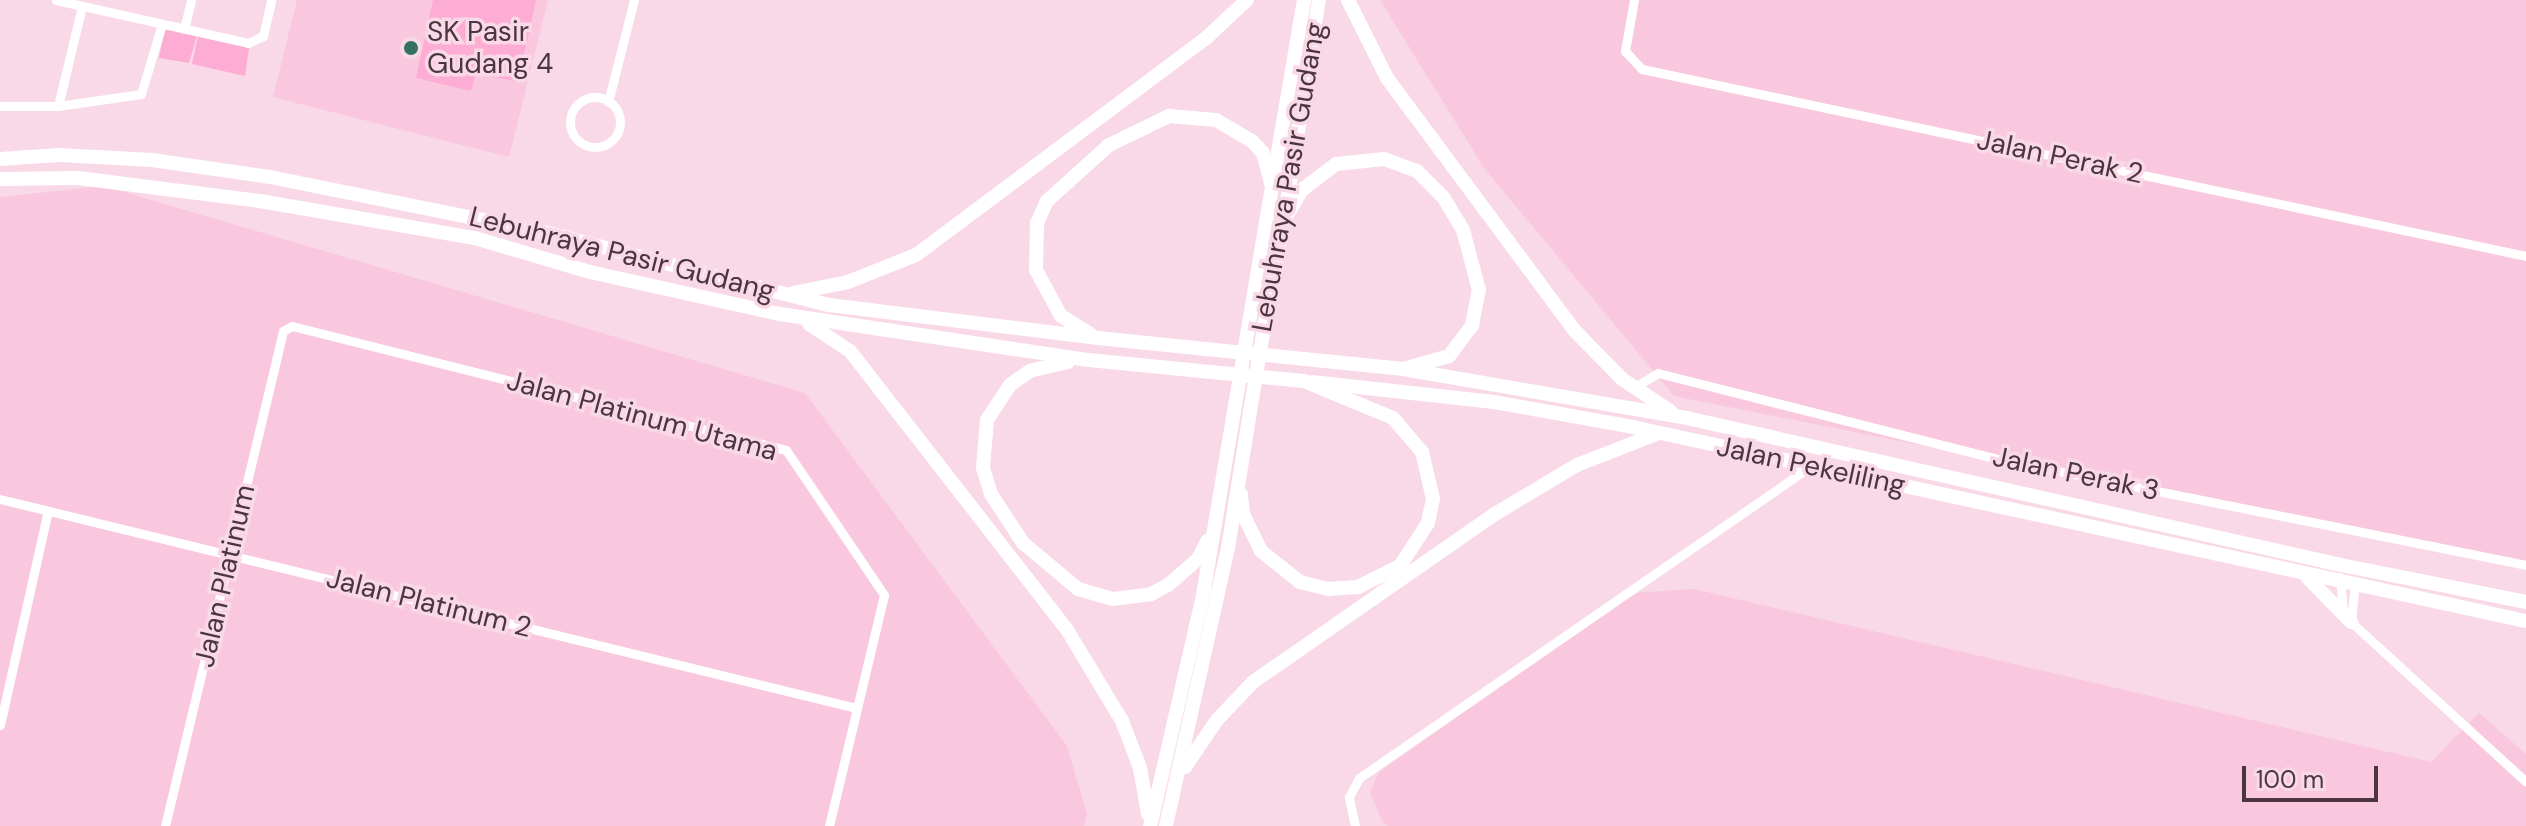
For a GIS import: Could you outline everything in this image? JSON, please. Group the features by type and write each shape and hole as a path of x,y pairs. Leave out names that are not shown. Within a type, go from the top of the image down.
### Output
{"main road":[{"path":"785,293 848,282 916,255 1205,39 1247,0"},
{"name":"Lebuhraya Pasir Gudang","path":"1242,413 1262,297 1272,187 1304,0"},
{"name":"Lebuhraya Pasir Gudang","path":"1262,297 1284,220 1319,0"},
{"path":"1348,0 1369,48 1421,124 1575,331 1633,388 1682,417"},
{"path":"1098,338 1052,306 1041,287 1033,247 1047,201 1084,163 1147,123 1169,116 1203,117 1252,141 1263,153 1272,187"},
{"name":"Lebuhraya Pasir Gudang","path":"0,159 60,155 152,160 270,177 544,232 829,305 1098,338 1403,369"},
{"path":"1284,220 1310,181 1351,160 1395,161 1432,182 1471,249 1477,307 1467,335 1449,356 1403,369"},
{"name":"Lebuhraya Pasir Gudang","path":"0,179 78,178 260,201 475,238 590,272 780,314 1089,360"},
{"path":"780,314 831,334 850,351 1066,628 1108,692 1132,745 1150,826"},
{"path":"1089,360 1030,371 1010,385 987,420 983,468 991,494 1023,543 1078,589 1130,598 1151,594 1184,573 1198,559 1215,517"},
{"name":"Jalan Pekeliling","path":"1089,360 1494,402 1659,433 2307,577 2526,621"},
{"name":"Jalan Pekeliling","path":"1403,369 1682,417 2341,565 2526,602"},
{"path":"1239,478 1243,514 1261,551 1300,582 1328,589 1358,587 1383,578 1413,552 1428,523 1433,499 1422,452 1408,432 1377,409 1304,381"},
{"path":"1150,826 1215,517 1242,413"},
{"path":"1166,826 1214,620 1239,478 1242,413"},
{"path":"1176,783 1217,720 1253,682 1495,514 1577,465 1659,433"},
{"path":"2307,577 2351,622"}],"street":[{"path":"56,0 258,42 271,0"},
{"path":"184,29 191,0"},
{"path":"608,102 634,0"},
{"name":"Jalan Perak 2","path":"1634,0 1628,28 1627,57 1642,69 2526,256"},
{"path":"58,106 82,6"},
{"path":"0,106 58,106 141,94 162,24"},
{"path":"589,98 608,102 618,107 621,117 611,143 578,140 569,126 574,107 589,98"},
{"name":"Jalan Platinum","path":"165,826 286,327"},
{"name":"Jalan Platinum Utama","path":"286,327 783,448 883,590 829,826"},
{"name":"Jalan Perak 3","path":"1633,388 1658,373 2003,460 2526,565"},
{"path":"1355,826 1349,797 1359,778 1811,466"},
{"name":"Jalan Platinum 2","path":"0,499 857,708"},
{"path":"0,725 48,511"},
{"path":"2341,565 2347,584 2351,622 2526,782"},
{"path":"2347,584 2357,568"}],"shaded area":[{"name":"SK Pasir Gudang 4","path":"297,0 548,0 509,157 273,97"},
{"path":"433,0 536,0 518,82 476,73 471,91 416,78"},
{"path":"1380,0 2526,0 2526,566 1674,396 1484,168"},
{"path":"165,29 197,35 189,63 159,58"},
{"path":"198,36 249,48 245,76 192,64"},
{"path":"104,186 805,393 1067,746 1087,814 1084,826 0,826 0,197"},
{"path":"1694,589 2431,762 2479,713 2526,754 2526,826 1388,826 1382,821 1370,793 1379,772 1633,593"}],"place":[{"name":"SK Pasir Gudang 4","path":"411,48"}]}
